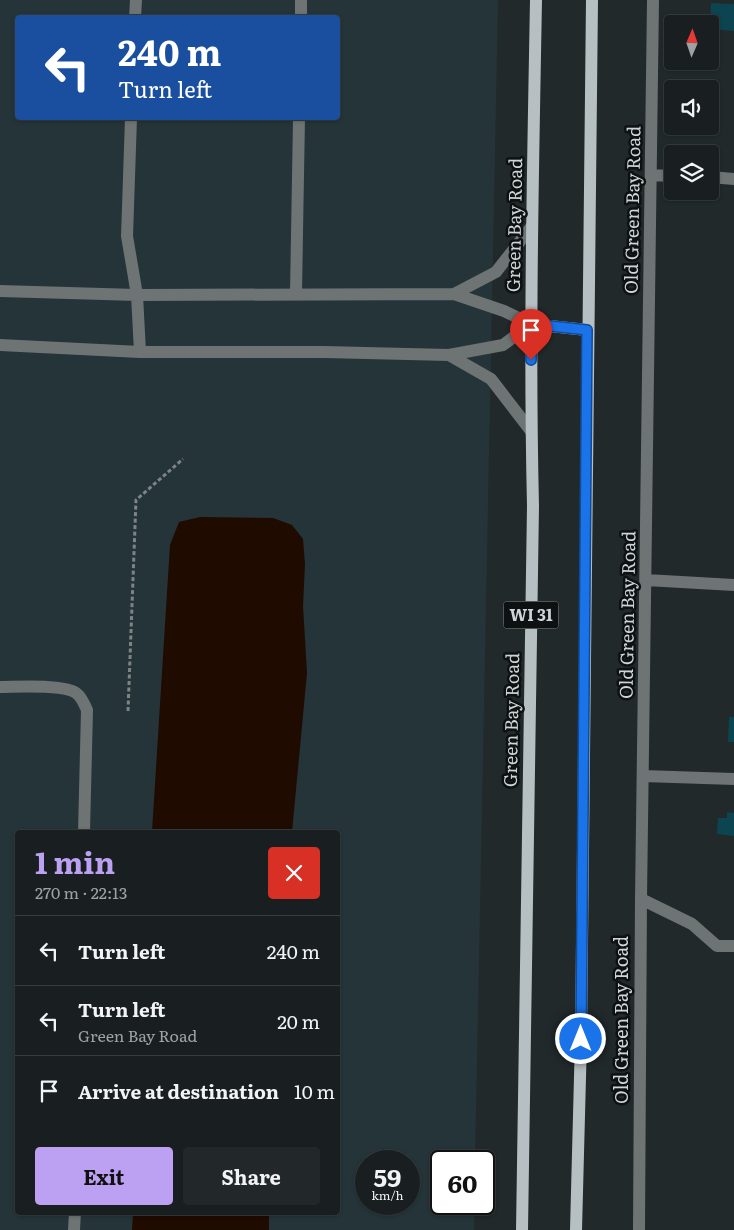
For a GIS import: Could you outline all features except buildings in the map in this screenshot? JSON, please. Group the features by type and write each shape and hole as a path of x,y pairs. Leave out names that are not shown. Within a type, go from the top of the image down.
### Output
{"main road":[{"name":"Green Bay Road","path":"522,1230 533,506 531,431 532,226 536,0"},
{"name":"WI 31","path":"576,1230 581,1039 587,330 592,0"},
{"path":"532,324 587,330"}],"street":[{"path":"135,15 136,0"},
{"path":"301,0 301,15"},
{"name":"Old Green Bay Road","path":"638,1230 642,776 653,0"},
{"path":"131,120 127,236 137,295 140,352"},
{"path":"296,293 299,120"},
{"path":"651,175 664,176"},
{"path":"719,178 734,179"},
{"path":"454,294 496,272 532,226"},
{"path":"0,291 137,295 454,294 504,311 532,324 503,345 449,356 324,352 140,352 0,345"},
{"path":"449,356 491,379 531,431"},
{"path":"646,580 734,585"},
{"path":"0,687 56,688 74,691 81,697 87,710 84,830"},
{"path":"642,776 734,780"},
{"path":"641,899 692,924 717,946 734,946"},
{"path":"74,1230 75,1215"}],"path":[{"path":"128,711 136,500 183,459"}],"shaded area":[{"path":"0,0 498,0 475,1150 430,1150 430,1215 474,1215 474,1230 0,1230"},
{"path":"200,517 273,518 292,525 303,539 305,564 303,606 307,673 292,830 152,830 170,545 179,522"},
{"path":"133,1215 269,1215 269,1230 132,1230"}],"route":[{"path":"531,360 532,324 587,330 581,1039"}]}
